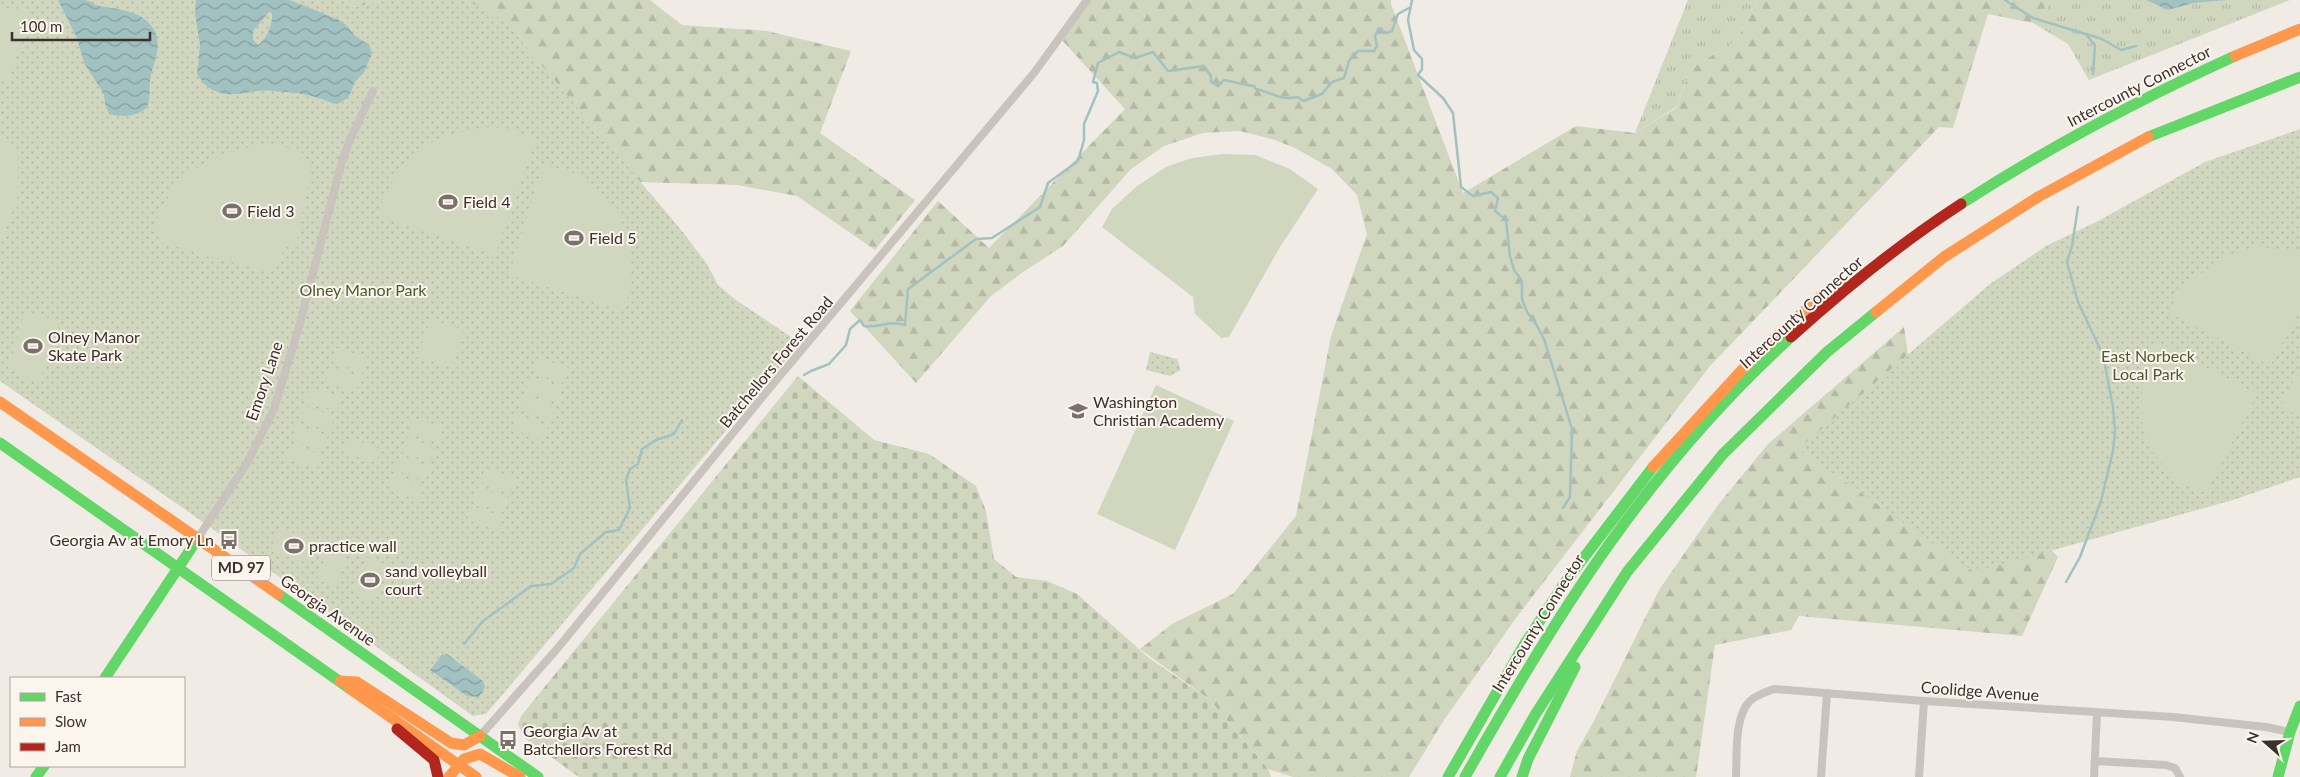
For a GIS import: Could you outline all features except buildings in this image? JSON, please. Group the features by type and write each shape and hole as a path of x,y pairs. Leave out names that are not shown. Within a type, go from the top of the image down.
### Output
{"main road":[{"name":"Intercounty Connector","path":"1465,777 1530,663 1573,593 1620,527 1669,466 1746,382 1851,285 1929,227 2011,172 2149,96 2254,47 2300,29"},
{"path":"1500,777 1535,715 1627,572 1723,454 1827,352 1944,257 2038,197 2152,135 2300,77"},
{"path":"1448,777 1524,645 1566,581 1625,501 1670,446 1753,358 1823,294 1851,285"},
{"name":"Georgia Avenue","path":"0,402 198,538 538,777"},
{"name":"MD 97","path":"0,443 476,777"},
{"name":"Emory Lane","path":"106,677 198,538"},
{"path":"1522,777 1528,759 1606,604"},
{"path":"340,681 356,682 451,743 464,744 480,736"},
{"path":"2278,777 2290,732 2300,706"},
{"path":"383,712 407,739 434,760 438,777"},
{"path":"449,777 464,759 480,754 520,777"}],"street":[{"name":"Batchellors Forest Road","path":"480,736 557,649 774,384 1034,72 1087,0"},
{"name":"Emory Lane","path":"198,538 247,463 274,409 299,326 342,161 349,142 374,91"},
{"name":"Coolidge Avenue","path":"1736,777 1741,716 1749,702 1758,695 1774,689 2173,717 2266,727 2290,732"},
{"path":"1821,777 1827,693"},
{"path":"1919,777 1924,701"},
{"path":"2094,777 2097,713"},
{"path":"2095,761 2166,765 2176,768 2180,777"}],"green space":[{"name":"Olney Manor Park","path":"0,0 342,0 357,7 385,0 466,0 471,2 506,23 682,231 707,264 718,285 736,300 800,343 486,714 473,716 193,515 0,381"},
{"path":"342,0 385,0 357,7"},
{"path":"466,0 650,0 682,25 767,31 851,51 820,133 915,200 875,250 797,196 737,185 607,181 506,23"},
{"path":"1087,0 1391,0 1463,193 1576,126 1635,133 1676,108 1691,69 1737,40 1757,0 2054,0 2033,23 1988,14 1953,128 1939,127 1710,366 1516,618 1444,720 1409,777 1293,777 1268,769 1210,700 1140,649 1172,624 1233,594 1296,516 1331,336 1367,234 1357,195 1332,169 1295,148 1275,140 1240,131 1203,133 1164,146 1131,169 1063,246 991,296 916,383 850,311 938,201 989,248 1125,109 1060,38"},
{"path":"1688,0 1757,0 1737,40 1691,69 1676,107 1635,133"},
{"path":"2054,0 2290,0 2089,80 2068,44 2033,23"},
{"path":"0,6 30,13 8,83 0,80"},
{"name":"Field 4","path":"491,127 509,129 535,140 495,255 377,215 396,177 406,163 419,151 449,135"},
{"name":"East Norbeck Local Park","path":"2300,129 2300,477 2233,500 1974,572 1798,449 1990,284 2046,246 2098,221 2205,162"},
{"path":"0,137 18,151 18,195 0,244"},
{"name":"Field 3","path":"260,145 286,147 304,153 311,173 295,249 285,246 277,267 268,272 162,243 153,230 170,195 181,182 207,162 223,155"},
{"path":"1223,154 1255,155 1290,169 1318,189 1280,247 1229,337 1221,338 1195,314 1193,297 1102,227 1112,209 1137,186 1166,167 1192,158"},
{"name":"Field 5","path":"544,164 584,179 600,191 612,205 621,220 631,256 629,293 624,311 509,275"},
{"path":"2257,246 2300,253 2300,310 2270,366 2170,313 2177,295 2199,275 2226,256"},
{"name":"Olney Manor Skate Park","path":"25,311 60,322 39,384 8,369"},
{"path":"431,319 464,330 452,368 417,357"},
{"path":"1904,327 1911,376 2009,506 2058,557 2022,636 1799,616 1791,630 1715,645 1696,777 1570,777 1577,751 1595,719 1659,590 1718,505 1768,444"},
{"path":"2156,341 2257,394 2206,493 2181,483 2151,451 2142,420 2142,387 2146,358"},
{"path":"337,348 368,358 363,373 332,362"},
{"path":"1150,352 1177,359 1181,370 1170,376 1146,370"},
{"path":"538,358 569,368 564,383 533,372"},
{"path":"330,367 361,377 356,392 325,381"},
{"path":"2300,368 2300,416 2280,407"},
{"path":"798,376 874,440 929,454 976,486 986,511 994,559 1016,577 1047,581 1077,594 1149,658 1210,700 1268,769 1271,777 579,777 526,739 518,725 521,716"},
{"path":"531,377 562,387 557,402 526,391"},
{"path":"1156,385 1234,421 1175,550 1097,514"},
{"path":"311,387 342,397 337,411 306,401"},
{"path":"524,395 556,406 551,420 520,409"},
{"path":"304,406 335,416 330,431 299,420"},
{"path":"517,415 548,426 543,440 512,429"},
{"path":"413,418 443,428 439,443 408,432"},
{"path":"297,425 328,436 323,450 293,440"},
{"path":"406,437 437,448 432,462 401,452"},
{"path":"350,438 381,449 376,463 345,453"},
{"path":"291,444 321,455 317,469 286,459"},
{"path":"400,456 430,467 426,481 395,470"},
{"path":"485,468 516,479 511,493 480,482"},
{"path":"393,475 424,486 419,500 388,490"},
{"path":"478,487 509,498 504,512 473,502"},
{"path":"472,506 503,517 498,531 467,520"},
{"name":"practice wall","path":"280,529 318,541 310,563 269,551"},
{"name":"sand volleyball court","path":"330,542 349,548 336,586 317,580"},
{"name":"sand volleyball court","path":"367,557 387,565 374,602 353,594"}],"water":[{"path":"58,0 85,0 99,6 130,12 150,24 156,35 158,46 150,79 149,101 143,111 118,116 109,114 104,94 84,63 77,38"},
{"path":"196,0 290,0 345,24 356,37 369,44 372,54 364,72 355,82 348,98 337,104 310,96 284,92 263,91 223,94 205,85 197,74 200,45 195,14","holes":["269,12 272,13 269,31 258,45 253,40 253,31"]},
{"path":"2146,0 2227,0 2193,3 2168,10"},
{"path":"447,654 483,681 485,687 479,697 467,696 430,670 442,655"}],"waterway":[{"path":"1412,0 1408,20 1414,50 1422,59 1422,69 1418,75 1443,98 1453,113 1461,187 1473,196 1491,192 1498,198 1495,211 1506,220 1510,256 1514,270 1522,281 1522,299 1527,312 1544,339 1572,429 1570,497 1563,508"},
{"path":"2005,0 2033,18 2102,39 2121,50 2136,46"},
{"path":"804,375 829,364 846,345 850,329 860,320 864,326 893,323 905,325 908,289 976,239 992,238 1040,207 1048,183 1078,161 1084,140 1084,124 1098,91 1097,83 1093,82 1098,63 1119,52 1135,58 1153,52 1168,71 1204,66 1211,76 1211,82 1218,86 1224,80 1254,86 1256,89 1286,98 1298,97 1303,101 1322,94 1332,82 1344,78 1349,61 1358,51 1374,51 1377,46 1375,36 1379,28 1386,33 1392,31 1398,14 1409,8"},
{"path":"2087,36 2095,45 2093,74"},
{"path":"2066,582 2080,557 2101,501 2113,451 2115,431 2113,407 2103,355 2078,302 2067,262 2072,246 2078,207"},
{"path":"464,644 483,621 531,586 551,584 574,568 580,554 606,532 619,530 630,508 626,480 630,469 638,464 642,449 656,440 674,434 682,420"}],"traffic: fast":[{"path":"1961,204 2061,143 2164,89 2235,56"},
{"path":"2148,137 2300,77"},
{"path":"1500,777 1535,715 1627,572 1723,454 1827,352 1876,312"},
{"path":"1465,777 1571,599 1650,489 1740,386 1791,337"},
{"path":"0,443 349,688"},
{"path":"1448,777 1524,645 1566,581 1653,467"},
{"path":"106,677 198,538"},
{"path":"278,594 538,777"},
{"path":"1522,777 1528,759 1575,667"},
{"path":"2278,777 2290,732 2300,706"},
{"path":"36,777 43,767"}],"traffic: slow":[{"path":"2235,56 2300,29"},
{"path":"1876,312 1944,257 2038,197 2148,137"},
{"path":"1653,467 1753,358 1823,294 1845,287"},
{"path":"0,402 278,594"},
{"path":"340,681 357,682 451,743 464,745 480,736"},
{"path":"349,688 476,777"},
{"path":"449,777 464,759 480,754 520,777"}],"traffic: jam":[{"path":"1791,337 1873,267 1961,204"},
{"path":"397,729 434,760 438,777"}],"place":[{"name":"Field 4","path":"448,202"},
{"name":"Field 3","path":"232,211"},
{"name":"Field 5","path":"574,238"},
{"name":"Olney Manor Skate Park","path":"33,346"},
{"name":"Washington Christian Academy","path":"1078,411"},
{"name":"Georgia Av at Emory Ln","path":"229,540"},
{"name":"practice wall","path":"294,546"},
{"name":"sand volleyball court","path":"370,580"},
{"name":"Georgia Av at Batchellors Forest Rd","path":"508,740"}]}
